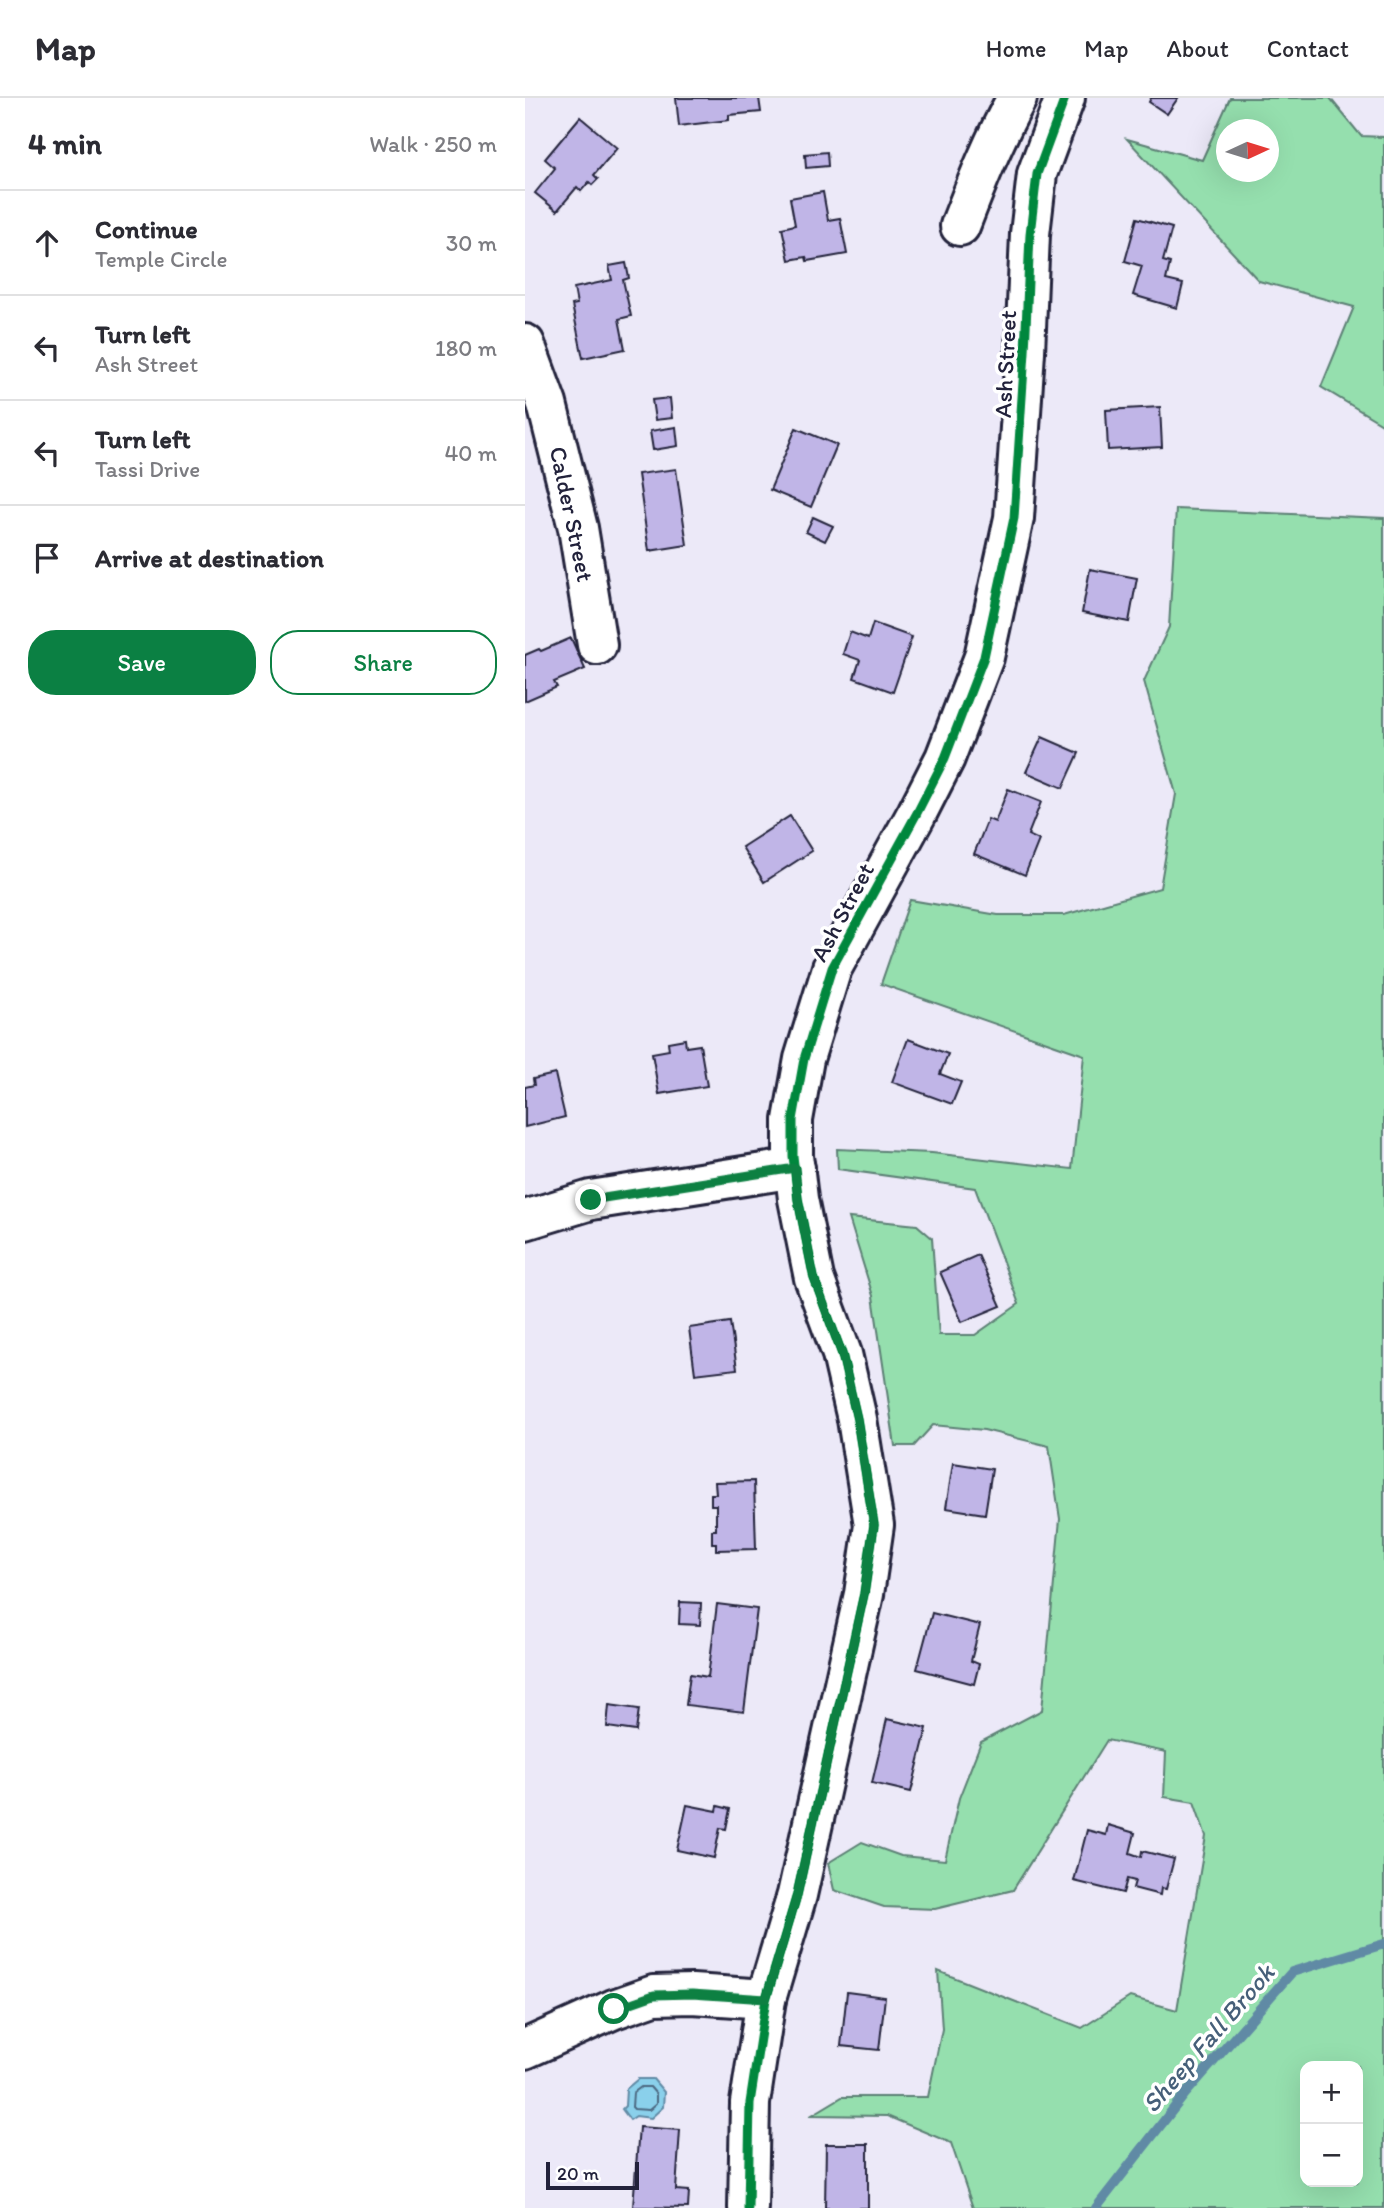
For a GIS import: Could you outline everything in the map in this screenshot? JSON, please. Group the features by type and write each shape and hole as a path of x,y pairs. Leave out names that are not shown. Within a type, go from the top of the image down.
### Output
{"street":[{"path":"960,226 980,173 1017,98"},
{"name":"Ash Street","path":"748,2208 750,2104 766,1999 797,1895 864,1594 874,1525 857,1419 842,1354 814,1278 798,1199 793,1120 804,1059 832,968 945,758 984,657 1014,519 1030,234 1037,174 1065,98"},
{"name":"Calder Street","path":"525,344 536,406 578,528 597,645"},
{"path":"525,1220 591,1200 795,1168"},
{"path":"525,2049 614,2009 654,1995 692,1994 766,1999"}],"green space":[{"path":"1230,98 1330,98 1361,136 1384,137 1384,425 1321,387 1354,307 1259,281 1127,139 1202,160 1216,129 1216,182 1279,182 1279,119 1221,119"},
{"path":"1176,509 1384,518 1384,2208 973,2208 951,2143 887,2116 812,2115 842,2097 928,2097 942,2029 938,1971 1082,2028 1130,1997 1177,2010 1206,1836 1194,1802 1164,1797 1166,1752 1107,1740 1013,1890 935,1909 884,1907 834,1890 828,1863 862,1842 901,1856 945,1860 959,1798 981,1742 1042,1710 1060,1519 1049,1446 984,1430 933,1425 914,1446 895,1446 873,1296 849,1218 917,1225 932,1238 939,1335 975,1335 1019,1304 975,1188 838,1169 837,1149 932,1153 1072,1169 1084,1055 881,984 910,900 998,915 1064,915 1160,888 1176,794 1144,681 1169,627"}],"water":[{"path":"638,2079 653,2079 664,2092 663,2107 651,2118 636,2116 630,2120 622,2109 625,2106 626,2089"}],"building":[{"path":"676,98 759,98 761,112 729,115 729,120 679,126"},
{"path":"1151,98 1178,98 1167,114 1149,102"},
{"path":"580,117 617,148 594,175 598,179 592,185 589,182 581,191 577,187 557,211 535,193 555,168 545,159"},
{"path":"827,152 828,166 806,168 805,154"},
{"path":"823,192 828,220 840,218 847,254 807,261 806,257 789,260 782,228 795,225 790,198"},
{"path":"1137,218 1172,228 1163,261 1170,263 1166,280 1183,284 1177,308 1133,295 1142,266 1125,261"},
{"path":"626,263 629,278 623,280 631,316 619,319 625,349 583,358 572,305 577,304 574,288 612,280 609,266"},
{"path":"670,398 672,418 655,420 652,400"},
{"path":"1160,407 1162,447 1108,450 1106,410"},
{"path":"676,427 678,446 653,450 650,431"},
{"path":"796,428 837,445 811,507 770,490"},
{"path":"676,469 687,545 649,551 638,474"},
{"path":"813,517 833,526 825,541 806,532"},
{"path":"1090,569 1137,578 1129,622 1082,613"},
{"path":"873,623 912,637 893,692 854,678 860,660 843,654 850,632 868,639"},
{"path":"571,638 585,669 554,682 557,687 525,701 525,655"},
{"path":"1042,737 1079,753 1063,788 1026,772"},
{"path":"1008,789 1041,802 1028,835 1039,840 1025,875 974,854 988,819 995,822"},
{"path":"790,816 812,851 764,882 742,847"},
{"path":"685,1039 686,1047 700,1045 707,1086 659,1094 652,1053 669,1050 668,1042"},
{"path":"908,1039 948,1054 940,1074 961,1082 952,1104 892,1082"},
{"path":"555,1074 565,1117 525,1127 525,1087 534,1085 533,1079"},
{"path":"978,1255 1001,1306 962,1322 940,1272"},
{"path":"730,1322 737,1369 695,1374 689,1328"},
{"path":"953,1463 992,1469 985,1514 946,1508"},
{"path":"754,1481 756,1549 716,1550 716,1543 712,1543 712,1530 716,1530 716,1505 711,1505 711,1494 716,1494 715,1482"},
{"path":"680,1602 701,1603 700,1625 679,1624"},
{"path":"717,1604 757,1609 744,1712 686,1705 690,1674 708,1677"},
{"path":"932,1613 980,1625 971,1661 979,1664 974,1684 917,1669"},
{"path":"609,1705 639,1709 636,1731 607,1727"},
{"path":"887,1719 927,1728 911,1792 872,1783"},
{"path":"687,1805 717,1811 718,1806 730,1809 726,1829 720,1828 714,1858 677,1850"},
{"path":"1108,1825 1135,1833 1130,1853 1141,1857 1142,1851 1174,1859 1166,1889 1161,1888 1160,1895 1133,1888 1135,1881 1127,1879 1123,1893 1074,1881 1087,1830 1106,1835"},
{"path":"847,1992 885,1997 879,2050 841,2046"},
{"path":"639,2127 680,2130 676,2190 689,2191 688,2208 633,2207"},
{"path":"826,2144 868,2144 868,2208 825,2208"}],"waterway":[{"name":"Sheep Fall Brook","path":"1096,2208 1185,2094 1292,1972 1384,1944"}],"cycle path":[{"path":"748,2208 750,2103 766,1999 797,1895 864,1594 874,1525 857,1419 842,1354 814,1278 798,1199 793,1156 793,1120 804,1059 832,968 945,758 984,657 1014,518 1030,234 1037,174 1065,98"}],"route":[{"path":"591,1200 795,1168 798,1199 814,1278 842,1354 857,1419 874,1525 864,1594 797,1895 766,1999 692,1994 654,1995 614,2009"}]}
